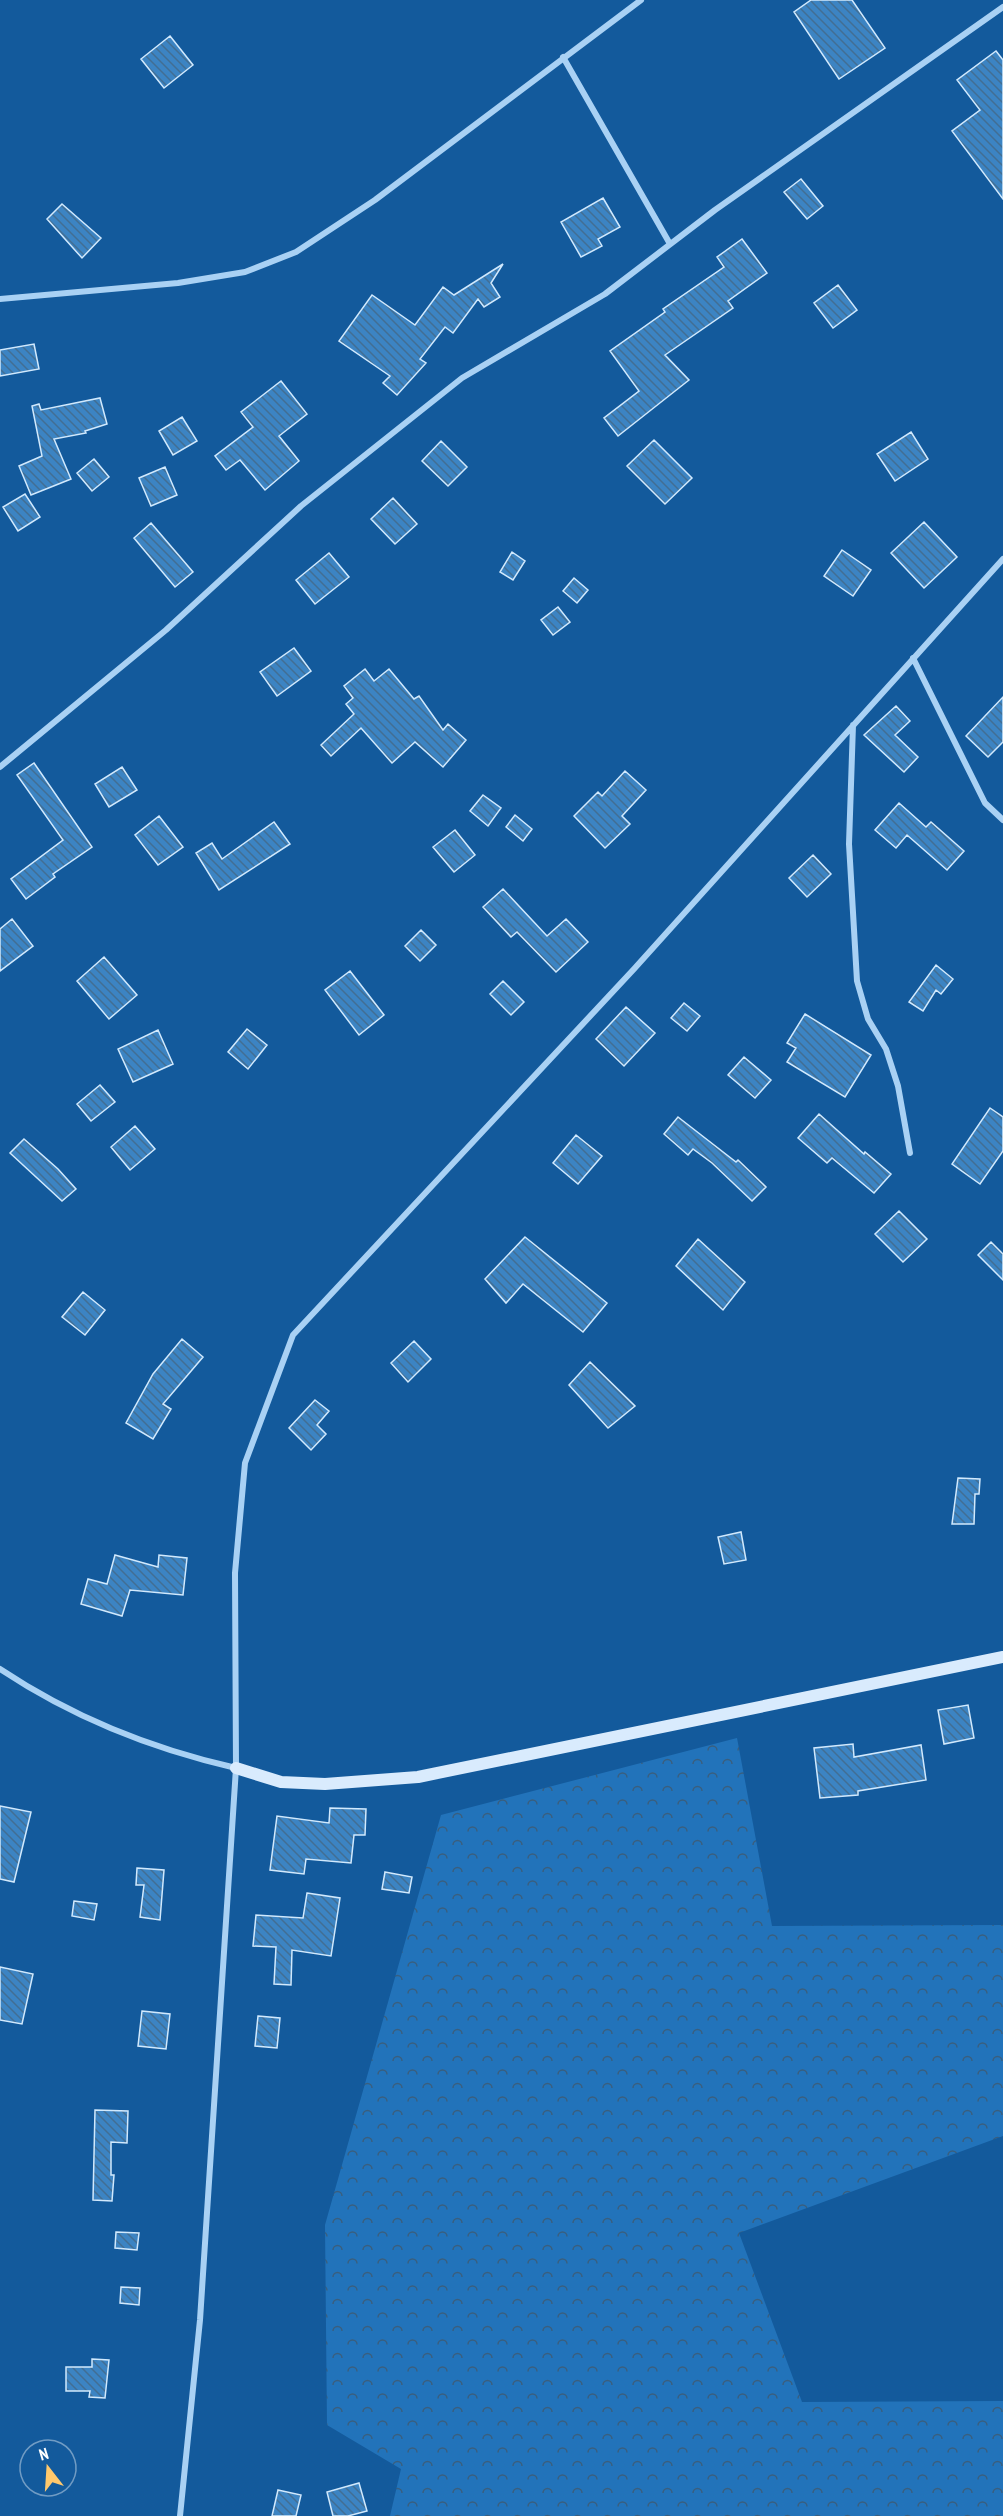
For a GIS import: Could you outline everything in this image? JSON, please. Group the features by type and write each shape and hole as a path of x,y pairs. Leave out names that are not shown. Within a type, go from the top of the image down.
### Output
{"street":[{"path":"0,299 178,283 245,272 296,252 375,200 641,0"},
{"path":"0,767 166,630 302,506 462,378 604,294 670,244 1003,7"},
{"path":"563,57 670,244"},
{"path":"180,2516 200,2320 236,1768 235,1573 245,1463 293,1335 634,969 1003,559"},
{"path":"913,658 985,803 1003,820"},
{"path":"853,725 849,844 857,981 868,1019 886,1049 898,1086 910,1153"},
{"path":"0,1669 88,1719 187,1757 236,1768 281,1782 325,1784 418,1777 1003,1657"}],"green space":[{"path":"737,1738 772,1926 1003,1925 1003,2136 739,2233 802,2402 1003,2401 1003,2516 390,2516 401,2469 327,2425 325,2225 441,1815"}],"building":[{"path":"811,0 852,0 885,48 839,79 794,12"},
{"path":"170,36 193,65 164,88 141,59"},
{"path":"996,51 1003,60 1003,199 952,131 980,110 957,80"},
{"path":"801,179 823,206 807,219 784,192"},
{"path":"603,198 620,227 598,239 602,246 581,257 561,222"},
{"path":"62,204 101,238 82,258 47,219"},
{"path":"742,239 767,273 728,301 733,308 665,355 689,380 618,436 604,418 639,391 610,351 665,312 663,309 724,267 717,257"},
{"path":"503,264 491,283 500,297 484,307 478,299 453,333 445,327 420,359 426,363 397,395 383,383 390,376 339,341 372,295 415,325 443,287 454,295"},
{"path":"838,285 857,310 833,328 814,303"},
{"path":"34,344 39,369 0,376 0,350"},
{"path":"281,381 307,414 279,436 299,461 265,490 240,460 226,470 215,456 253,427 241,412"},
{"path":"100,398 107,424 85,431 86,433 54,439 71,479 31,495 19,466 42,456 32,406 39,404 41,410"},
{"path":"182,417 197,441 173,455 159,431"},
{"path":"911,432 928,459 895,481 877,454"},
{"path":"654,440 692,478 665,504 627,466"},
{"path":"441,441 467,467 448,486 422,461"},
{"path":"94,459 109,477 92,491 77,473"},
{"path":"165,467 177,495 151,506 139,478"},
{"path":"25,494 40,517 18,531 3,507"},
{"path":"393,498 417,524 395,544 371,519"},
{"path":"924,522 957,557 924,588 891,553"},
{"path":"151,523 193,572 175,587 134,538"},
{"path":"842,550 871,570 853,596 824,576"},
{"path":"512,552 525,561 513,580 500,572"},
{"path":"329,553 349,577 315,604 296,580"},
{"path":"574,578 588,590 577,603 563,591"},
{"path":"558,607 570,622 553,635 541,620"},
{"path":"294,648 311,671 277,696 260,672"},
{"path":"365,669 374,681 389,669 414,699 419,696 443,730 448,724 466,740 443,767 415,742 392,763 361,728 331,756 321,745 354,714 346,704 353,698 344,686"},
{"path":"1003,697 1003,742 988,757 966,736"},
{"path":"896,706 910,721 895,735 918,757 904,772 864,735"},
{"path":"34,763 92,847 53,874 55,877 26,899 11,879 63,840 17,775"},
{"path":"122,767 137,790 109,807 95,784"},
{"path":"625,771 646,790 622,816 630,824 605,848 574,816 598,792 602,796"},
{"path":"483,795 501,808 488,826 470,811"},
{"path":"899,803 926,827 931,822 964,851 947,870 907,835 896,848 875,830"},
{"path":"515,815 532,829 523,841 506,827"},
{"path":"159,816 183,847 158,865 135,835"},
{"path":"274,822 290,844 219,890 196,853 212,843 222,859"},
{"path":"455,830 475,855 454,872 433,847"},
{"path":"813,855 831,874 807,897 789,878"},
{"path":"503,889 547,936 566,919 588,942 556,972 517,932 511,937 483,907"},
{"path":"12,919 33,946 0,971 0,929"},
{"path":"421,930 436,945 420,961 405,946"},
{"path":"104,957 137,995 109,1019 77,981"},
{"path":"936,965 953,979 941,994 936,990 923,1011 909,1002"},
{"path":"350,971 384,1015 359,1035 325,990"},
{"path":"503,981 524,1002 511,1015 490,994"},
{"path":"684,1003 700,1016 687,1031 671,1018"},
{"path":"626,1007 655,1033 624,1066 596,1039"},
{"path":"805,1014 871,1055 845,1097 787,1062 796,1048 787,1043"},
{"path":"247,1029 267,1045 248,1069 228,1052"},
{"path":"158,1030 173,1064 133,1082 118,1049"},
{"path":"744,1057 771,1080 755,1098 728,1075"},
{"path":"100,1085 115,1102 91,1121 77,1104"},
{"path":"990,1108 1003,1117 1003,1151 980,1184 952,1164"},
{"path":"819,1114 864,1154 865,1152 891,1174 874,1193 832,1158 827,1163 798,1138"},
{"path":"678,1117 736,1162 738,1160 766,1187 752,1201 712,1163 693,1149 688,1155 664,1134"},
{"path":"135,1126 155,1149 130,1170 111,1147"},
{"path":"576,1135 602,1156 578,1184 553,1163"},
{"path":"24,1139 58,1169 76,1189 62,1201 10,1153"},
{"path":"899,1211 927,1239 903,1262 875,1234"},
{"path":"525,1237 607,1303 583,1332 523,1284 506,1303 485,1279"},
{"path":"698,1239 745,1282 723,1310 676,1266"},
{"path":"991,1242 1003,1254 1003,1280 978,1255"},
{"path":"83,1292 105,1310 85,1335 62,1317"},
{"path":"182,1339 203,1357 163,1404 171,1409 153,1439 126,1423 153,1374"},
{"path":"414,1341 431,1359 408,1382 391,1363"},
{"path":"590,1362 635,1406 608,1428 569,1385"},
{"path":"315,1400 329,1411 317,1425 326,1434 311,1450 289,1428"},
{"path":"958,1478 980,1479 979,1494 975,1494 974,1524 952,1524"},
{"path":"741,1532 746,1560 724,1564 718,1537"},
{"path":"115,1555 158,1567 159,1555 187,1558 183,1595 130,1590 122,1616 81,1604 88,1579 107,1584"},
{"path":"968,1705 974,1738 944,1744 938,1710"},
{"path":"853,1744 854,1757 921,1745 926,1780 858,1791 858,1795 820,1798 814,1748"},
{"path":"0,1806 31,1812 14,1882 0,1879"},
{"path":"330,1808 366,1809 365,1835 354,1835 351,1863 306,1859 304,1874 270,1870 277,1816 329,1823"},
{"path":"137,1868 164,1870 160,1920 140,1917 144,1885 136,1885"},
{"path":"385,1872 412,1877 409,1893 382,1889"},
{"path":"307,1893 340,1898 331,1956 292,1950 291,1985 274,1984 276,1947 253,1946 256,1915 303,1918"},
{"path":"74,1901 97,1904 94,1920 72,1916"},
{"path":"0,1967 33,1974 22,2024 0,2020"},
{"path":"142,2011 170,2014 166,2049 138,2046"},
{"path":"258,2016 280,2018 277,2048 255,2046"},
{"path":"95,2110 128,2111 127,2143 111,2142 111,2175 114,2175 112,2201 93,2200"},
{"path":"116,2232 139,2233 137,2250 115,2248"},
{"path":"121,2287 140,2288 139,2305 120,2303"},
{"path":"92,2359 109,2360 105,2398 89,2397 90,2391 66,2391 66,2367 92,2367"},
{"path":"359,2483 367,2511 348,2516 333,2516 327,2492"},
{"path":"278,2490 301,2495 296,2516 272,2516"}]}
